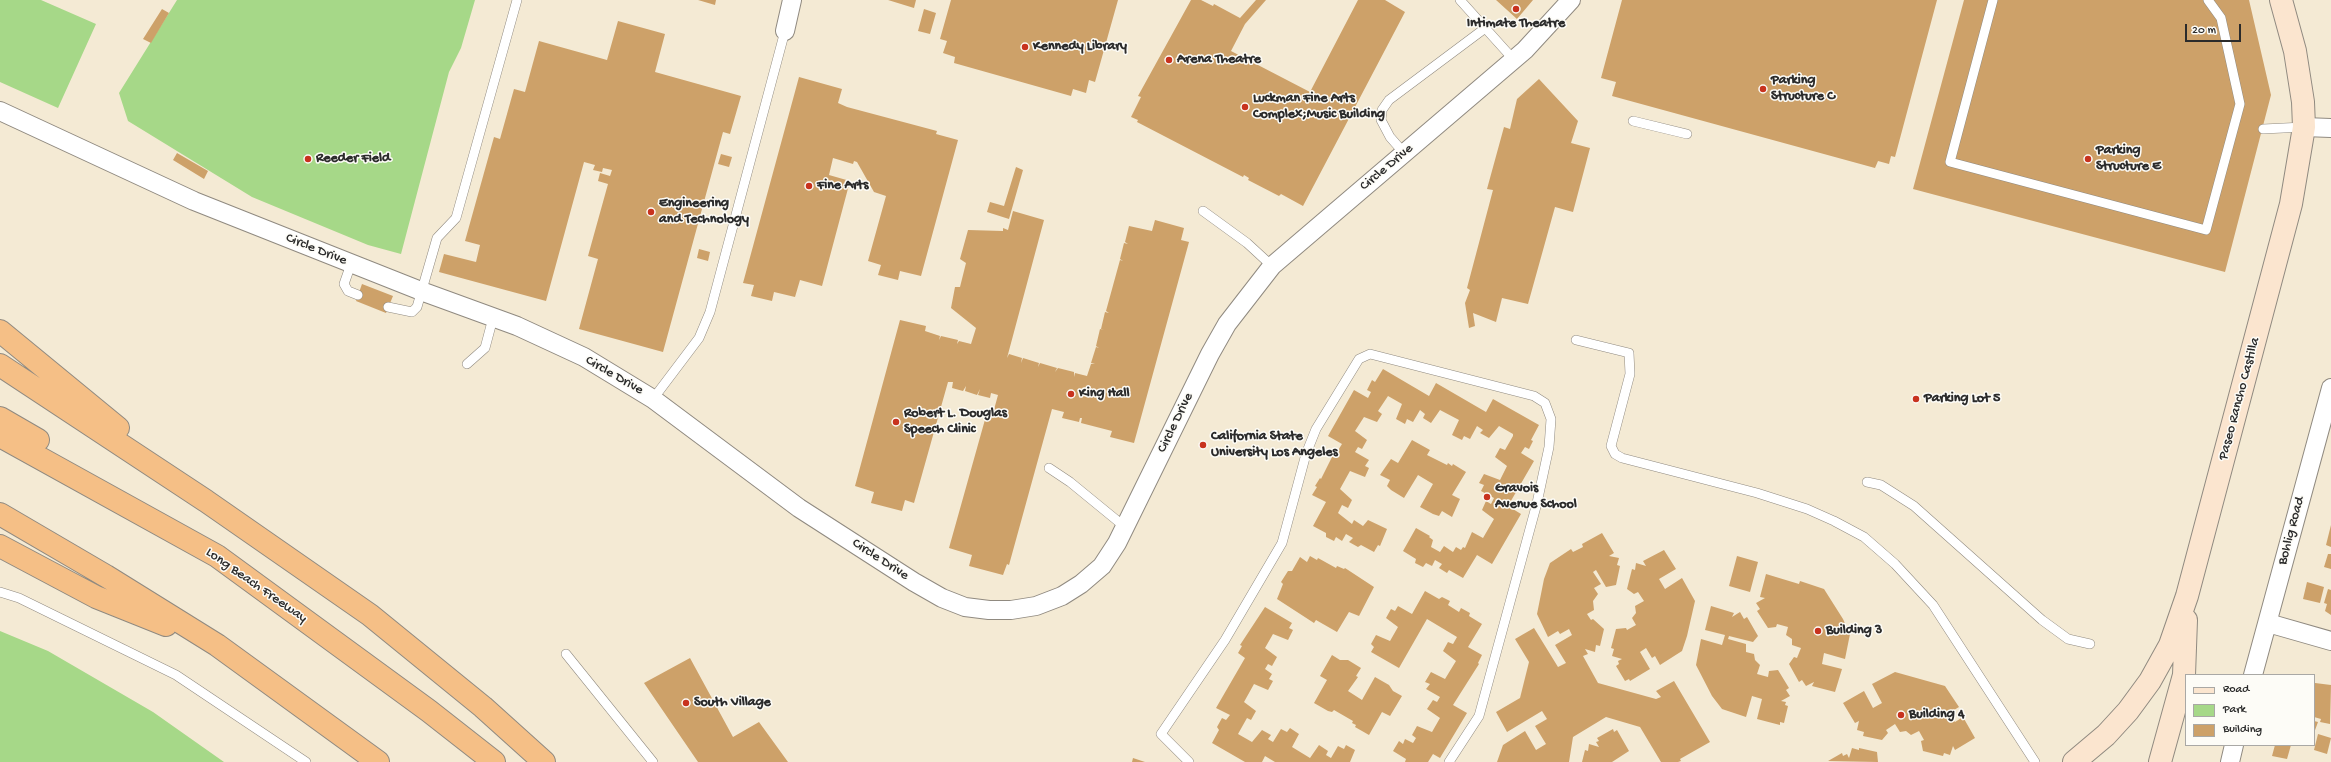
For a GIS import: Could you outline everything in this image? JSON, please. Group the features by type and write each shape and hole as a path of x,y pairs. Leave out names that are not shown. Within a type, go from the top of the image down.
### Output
{"highway":[{"path":"0,331 206,501"},
{"path":"0,365 206,501 370,615 483,707 544,762"},
{"path":"0,418 130,494 217,556"},
{"name":"Long Beach Freeway","path":"0,436 217,556 429,711 494,762"},
{"path":"0,514 106,576 217,645 335,729 378,762"},
{"path":"0,546 96,598 217,645"}],"street":[{"path":"785,31 792,0"},
{"name":"Circle Drive","path":"0,110 163,188 351,264 517,326 584,357 653,399 799,508 914,582 942,598 965,606 989,610 1011,610 1036,606 1062,596 1081,584 1102,566 1125,528 1213,348 1227,324 1272,266 1514,60 1546,29 1571,0"},
{"name":"Paseo Rancho Castilla","path":"2074,762 2106,735 2128,711 2150,681 2170,644 2187,596 2291,204 2304,127 2303,102 2295,51 2280,0"},
{"path":"2304,127 2331,128"},
{"name":"Bohlig Road","path":"2254,674 2331,388"},
{"path":"2160,762 2184,675 2187,596"},
{"path":"2268,623 2331,641"},
{"path":"2230,762 2234,746"}],"lane":[{"path":"388,307 412,312 418,307 421,291 437,238 456,218 517,0"},
{"path":"1460,0 1484,29 1514,60"},
{"path":"1993,0 1950,162 2206,230 2240,104 2221,18 2208,0"},
{"path":"1404,153 1390,137 1381,120 1382,110 1388,100 1484,29"},
{"path":"653,399 698,338 710,312 785,31"},
{"path":"1632,121 1687,134"},
{"path":"2263,128 2304,127"},
{"path":"1203,211 1247,243 1272,266"},
{"path":"351,264 344,284 348,291 358,295"},
{"path":"466,364 485,348 493,318"},
{"path":"1576,340 1629,353 1630,374 1611,446 1615,454 1622,458 1757,493 1807,509 1864,537 1895,564 1933,605 2035,762"},
{"path":"1189,762 1161,734 1225,640 1282,543 1306,454 1316,429 1359,359 1370,354 1534,396 1545,403 1551,419 1549,447 1537,503 1479,716 1449,762"},
{"path":"1049,468 1070,482 1125,528"},
{"path":"1866,482 1881,485 1914,506 2042,620 2068,639 2090,644"},
{"path":"0,592 19,598 176,675 306,762"},
{"path":"566,654 653,762"}],"green space":[{"path":"0,0 41,0 96,24 58,108 0,82"},
{"name":"Reeder Field","path":"177,0 475,0 461,48 449,72 401,254 368,245 252,197 128,121 119,93"},
{"path":"0,631 48,651 153,712 224,762 0,762"}],"building":[{"path":"698,0 716,0 715,5"},
{"path":"888,0 916,0 914,8"},
{"name":"Kennedy Library","path":"951,0 1118,0 1095,82 1089,80 1086,93 1073,89 1071,96 954,63 955,57 943,53 947,41 940,39"},
{"name":"Luckman Fine Arts Complex;Music Building","path":"1191,0 1201,0 1213,6 1214,4 1240,18 1256,0 1266,0 1245,24 1231,51 1310,92 1358,0 1385,0 1405,12 1303,206 1281,194 1279,196 1248,180 1249,178 1244,175 1243,177 1137,122 1138,120 1131,117 1141,97 1138,96"},
{"name":"Intimate Theatre","path":"1496,0 1533,0 1517,19"},
{"name":"Parking Structure C","path":"1622,0 1937,0 1895,157 1891,156 1889,164 1878,161 1875,168 1612,96 1616,82 1601,78"},
{"name":"Parking Structure E","path":"1964,0 2249,0 2271,95 2225,272 1913,189"},
{"path":"162,9 169,13 151,43 143,39"},
{"path":"924,9 936,13 930,34 918,31"},
{"name":"Engineering and Technology","path":"618,21 665,34 655,72 741,96 730,134 723,132 663,352 579,329 598,259 588,256 608,184 598,181 600,173 610,176 612,170 603,168 602,172 593,170 595,165 584,162 546,301 439,272 444,254 476,262 480,245 465,241 494,137 500,139 514,89 525,92 539,41 607,60"},
{"name":"Fine Arts","path":"799,77 842,89 838,103 847,107 937,131 936,134 958,140 921,276 900,271 898,280 878,275 881,265 868,261 886,196 874,192 857,162 854,161 853,164 833,158 829,175 850,181 822,286 800,280 795,297 774,292 772,301 751,296 754,285 743,283"},
{"path":"1539,79 1578,121 1571,143 1590,148 1573,212 1555,207 1528,304 1502,298 1496,322 1473,313 1475,326 1469,328 1465,303 1470,290 1467,288 1493,190 1487,189 1504,127 1510,129 1517,99"},
{"path":"177,153 208,171 204,179 173,160"},
{"path":"721,154 732,157 729,167 718,164"},
{"path":"1016,167 1023,170 1009,219 987,212 990,202 1004,206"},
{"name":"King Hall","path":"1013,211 1044,220 1007,358 1009,354 1022,358 1021,363 1023,358 1039,363 1038,367 1040,363 1057,368 1055,372 1058,368 1074,372 1074,377 1075,373 1087,376 1091,364 1095,364 1091,363 1096,347 1099,348 1096,346 1100,329 1104,330 1101,329 1105,312 1109,313 1106,311 1120,260 1123,261 1120,259 1124,243 1128,244 1125,242 1129,226 1152,231 1155,220 1184,228 1181,240 1189,242 1134,443 1110,437 1112,431 1081,423 1082,418 1080,418 1079,422 1062,418 1064,412 1052,409 1009,565 1007,564 1003,575 969,566 972,555 949,548 986,416 992,417 998,395 991,393 990,398 978,395 980,389 977,395 965,391 966,386 963,391 952,388 953,382 948,382 914,503 905,500 902,511 871,503 874,492 855,486 900,320 926,326 925,331 940,336 939,340 941,336 958,340 957,344 959,341 971,344 976,328 951,308 955,287 960,287 966,263 960,259 968,230 1003,231 1003,228 1008,230"},
{"path":"699,249 710,252 708,261 697,258"},
{"path":"362,284 393,296 386,313 356,301"},
{"path":"1383,369 1429,396 1436,383 1486,412 1493,399 1539,425 1531,440 1533,441 1529,449 1525,447 1521,453 1534,461 1508,506 1521,514 1492,564 1477,555 1463,578 1449,570 1447,573 1439,568 1442,564 1435,560 1432,566 1426,563 1423,567 1415,563 1416,559 1403,551 1416,528 1430,536 1429,537 1433,540 1431,547 1440,552 1444,546 1453,552 1456,547 1461,550 1463,547 1465,548 1472,532 1483,538 1494,519 1482,510 1486,501 1491,504 1494,498 1481,491 1484,485 1479,483 1484,474 1500,480 1507,466 1495,457 1500,448 1505,450 1513,436 1513,434 1499,426 1489,438 1480,433 1483,430 1477,426 1470,439 1464,436 1462,440 1452,435 1459,420 1440,410 1431,423 1423,418 1425,414 1420,410 1413,422 1407,419 1405,424 1396,419 1402,404 1388,396 1378,411 1382,414 1377,422 1364,417 1355,431 1367,440 1362,449 1358,447 1355,452 1369,460 1365,466 1369,468 1365,477 1350,471 1340,489 1352,500 1348,508 1342,505 1338,513 1352,524 1354,520 1363,526 1368,520 1387,529 1380,546 1378,545 1374,552 1361,545 1358,547 1349,542 1353,538 1346,534 1342,541 1336,537 1334,541 1326,537 1326,533 1313,526 1326,502 1312,495 1317,487 1315,486 1320,478 1321,479 1335,451 1337,452 1342,444 1328,436 1354,390 1368,398 1371,392 1367,390 1372,380 1375,382"},
{"path":"1412,440 1430,450 1427,455 1447,465 1448,463 1452,466 1453,464 1466,472 1452,495 1460,499 1452,517 1442,511 1439,516 1420,507 1433,484 1418,475 1404,498 1387,486 1390,480 1380,475 1391,459 1398,463"},
{"path":"2331,525 2331,547 2326,545"},
{"path":"1602,533 1614,553 1609,556 1619,558 1617,565 1620,566 1616,585 1606,587 1596,570 1593,572 1601,584 1594,588 1598,594 1593,601 1594,610 1587,614 1591,620 1593,619 1604,629 1600,646 1596,645 1595,652 1585,649 1588,654 1583,656 1598,683 1656,699 1661,697 1656,691 1674,681 1710,742 1680,759 1681,761 1661,762 1640,727 1606,717 1573,737 1569,762 1497,762 1503,745 1525,731 1536,750 1546,744 1535,726 1547,719 1542,711 1507,732 1496,712 1520,698 1529,662 1515,639 1534,628 1558,667 1566,663 1555,645 1572,635 1569,629 1560,634 1558,631 1548,637 1537,614 1544,579 1550,563 1571,549 1573,552 1583,547 1582,544"},
{"path":"1664,550 1676,569 1659,579 1665,589 1682,578 1695,601 1687,636 1682,651 1660,665 1655,656 1652,658 1646,648 1640,652 1650,669 1630,681 1629,679 1625,681 1616,666 1619,664 1618,661 1622,659 1612,656 1614,649 1611,648 1616,629 1626,628 1627,630 1636,625 1632,618 1636,613 1635,606 1644,601 1638,592 1634,594 1627,589 1632,569 1635,570 1636,563 1646,566 1643,561"},
{"path":"2328,554 2331,554 2331,569 2324,567"},
{"path":"1310,556 1317,560 1318,558 1336,568 1337,566 1344,569 1345,568 1374,587 1359,616 1349,612 1337,632 1316,620 1314,623 1277,599 1283,584 1281,582 1288,571 1292,571 1300,557 1307,562"},
{"path":"1737,556 1758,562 1750,592 1729,586"},
{"name":"Building 3","path":"1766,574 1799,584 1800,581 1824,589 1843,619 1850,634 1845,659 1824,653 1822,664 1842,669 1835,692 1812,686 1814,682 1806,686 1802,680 1799,682 1789,664 1794,657 1797,658 1801,648 1792,645 1792,639 1786,635 1788,627 1777,624 1776,627 1768,628 1757,611 1760,609 1756,603 1765,598 1760,597"},
{"path":"2307,582 2324,587 2320,603 2303,599"},
{"path":"2328,589 2331,590 2331,615 2325,611 2327,604 2324,603"},
{"path":"1425,591 1439,599 1442,597 1450,601 1448,605 1459,612 1461,608 1470,613 1469,616 1482,624 1468,647 1482,655 1478,663 1479,664 1453,705 1467,713 1440,758 1433,754 1428,762 1405,762 1406,759 1393,751 1399,741 1403,744 1405,739 1413,743 1416,738 1412,735 1417,726 1432,732 1440,718 1427,709 1433,700 1437,702 1440,697 1426,689 1430,684 1425,682 1431,672 1445,679 1456,661 1443,651 1448,642 1453,644 1457,637 1427,619 1399,668 1371,652 1374,647 1371,644 1376,635 1390,641 1398,627 1386,618 1391,609 1395,611 1398,606 1412,614"},
{"path":"1711,606 1734,613 1732,617 1740,612 1744,619 1747,617 1758,636 1753,642 1729,636 1728,639 1746,644 1746,652 1754,654 1755,660 1760,665 1757,674 1768,677 1769,671 1778,670 1789,688 1786,690 1790,696 1781,701 1786,702 1785,705 1788,706 1784,723 1780,722 1780,725 1757,719 1762,699 1752,696 1746,717 1722,709 1712,696 1696,665 1701,639 1722,645 1725,635 1705,630"},
{"path":"1265,607 1292,623 1289,628 1293,630 1288,640 1273,634 1265,648 1277,657 1272,666 1268,664 1265,669 1272,674 1269,679 1273,681 1268,690 1254,684 1244,702 1256,711 1251,720 1247,718 1238,734 1252,742 1262,730 1271,735 1268,739 1273,742 1281,729 1287,732 1290,728 1299,734 1292,747 1310,758 1319,745 1328,751 1326,755 1331,758 1338,746 1344,749 1346,745 1355,750 1350,762 1275,762 1265,756 1262,762 1245,762 1212,743 1219,730 1217,727 1222,718 1226,720 1230,715 1216,708 1245,658 1238,653 1242,646 1240,645"},
{"path":"1332,655 1340,660 1348,660 1361,668 1356,676 1358,677 1348,691 1362,700 1375,677 1389,685 1393,691 1402,696 1390,716 1382,712 1369,735 1355,727 1356,725 1352,723 1353,721 1334,710 1332,712 1328,711 1314,703 1327,680 1320,676"},
{"name":"South Village","path":"690,658 733,737 759,722 788,762 698,762 644,683"},
{"name":"Building 4","path":"1895,672 1945,686 1959,707 1949,713 1955,722 1963,717 1975,738 1955,750 1953,746 1950,755 1944,753 1943,756 1923,751 1921,741 1924,740 1919,731 1911,735 1906,731 1900,732 1895,724 1886,730 1888,733 1882,740 1863,736 1864,732 1857,730 1859,721 1855,723 1843,703 1864,691 1873,708 1882,703 1872,684"},
{"path":"2315,683 2331,685 2330,724 2320,722 2321,719 2315,717"},
{"path":"2315,721 2318,722 2315,730"},
{"path":"1613,729 1614,732 1617,730 1629,751 1612,762 1582,762 1585,750 1588,751 1589,744 1599,747 1596,742 1599,741 1597,738"},
{"path":"2318,734 2331,738 2327,754 2314,750"},
{"path":"2275,746 2291,746 2287,759 2272,756"},
{"path":"1852,748 1877,752 1878,762 1828,761 1842,753 1843,756 1847,754 1849,758"},
{"path":"1133,758 1145,762 1132,762"}],"place":[{"name":"Intimate Theatre","path":"1516,9"},
{"name":"Kennedy Library","path":"1025,47"},
{"name":"Arena Theatre","path":"1169,60"},
{"name":"Parking Structure C","path":"1763,89"},
{"name":"Luckman Fine Arts Complex;Music Building","path":"1245,107"},
{"name":"Reeder Field","path":"308,159"},
{"name":"Parking Structure E","path":"2088,159"},
{"name":"Fine Arts","path":"809,186"},
{"name":"Engineering and Technology","path":"651,212"},
{"name":"King Hall","path":"1071,394"},
{"name":"Parking Lot 5","path":"1916,399"},
{"name":"Robert L. Douglas Speech Clinic","path":"896,422"},
{"name":"California State University Los Angeles","path":"1203,445"},
{"name":"Gravois Avenue School","path":"1487,497"},
{"name":"Building 3","path":"1818,631"},
{"name":"South Village","path":"686,703"},
{"name":"Building 4","path":"1901,715"}]}
